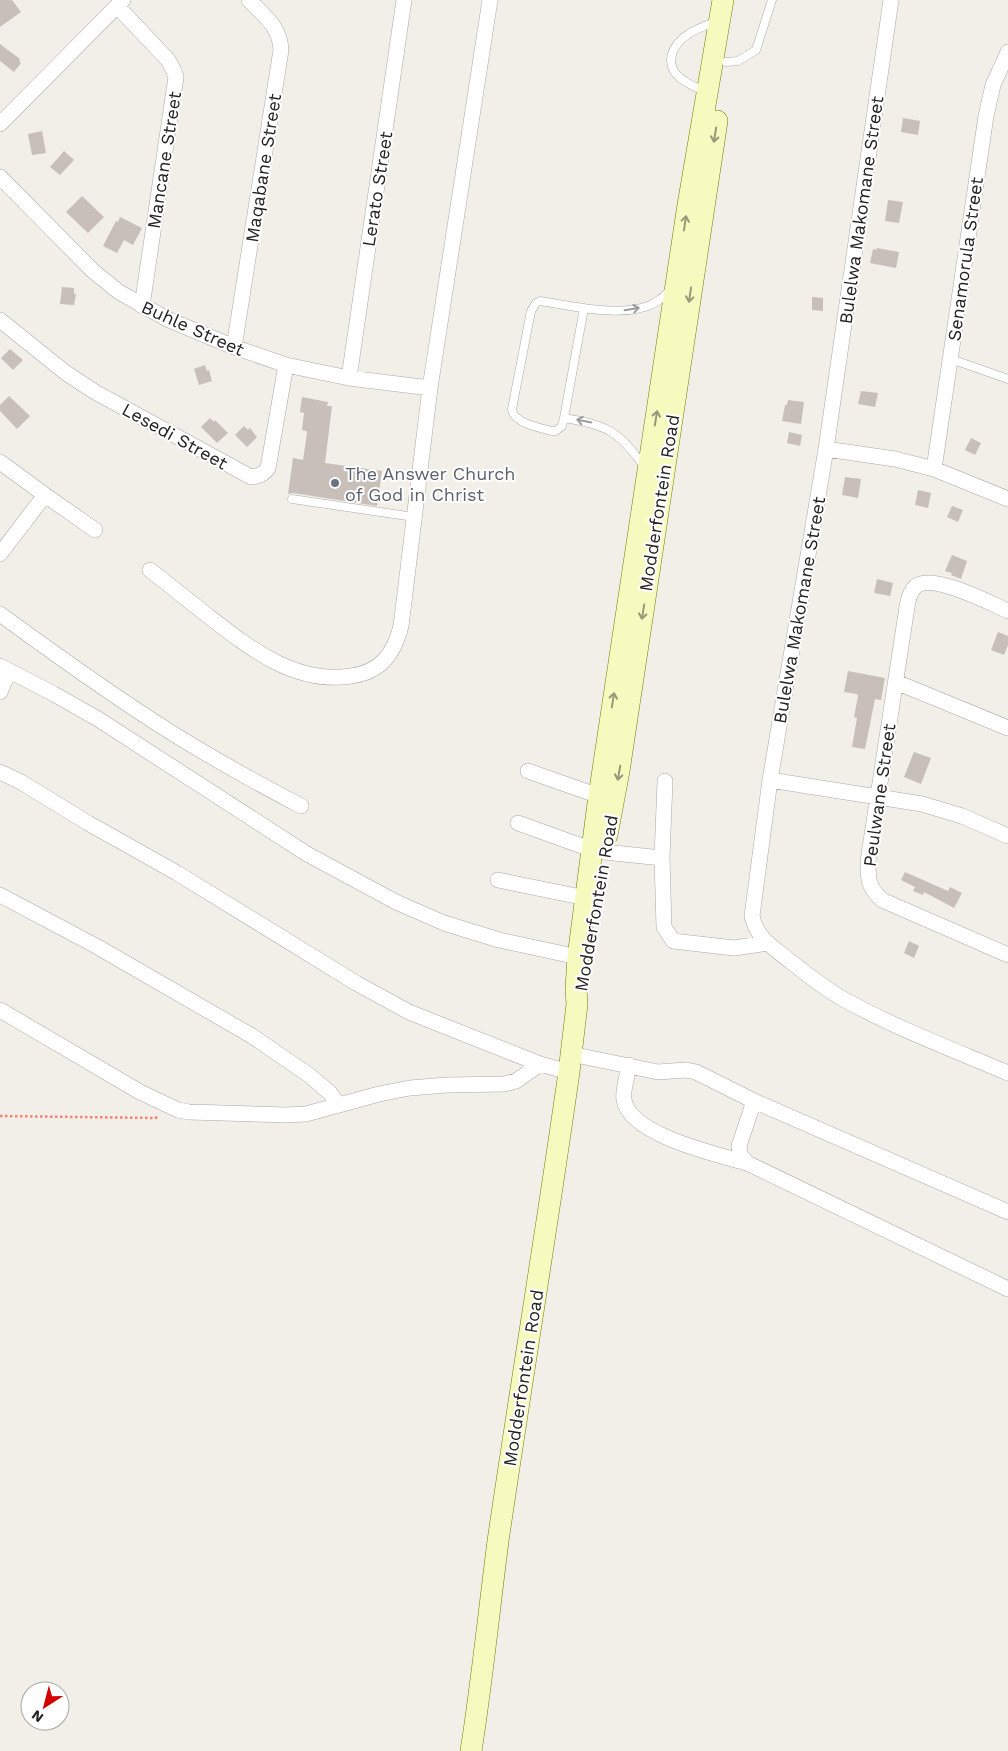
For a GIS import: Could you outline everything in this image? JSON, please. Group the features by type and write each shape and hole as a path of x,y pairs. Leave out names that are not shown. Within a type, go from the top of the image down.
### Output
{"main road":[{"name":"Modderfontein Road","path":"471,1751 499,1540 578,1004 576,989 578,956 586,898 620,771 735,0"},
{"name":"Modderfontein Road","path":"578,1004 584,990 589,963 598,851 599,796 688,205 721,10"}],"street":[{"name":"Maqabane Street","path":"234,347 281,50 281,38 276,29 248,0"},
{"name":"Lerato Street","path":"349,378 404,0"},
{"path":"150,570 247,645 287,668 308,674 344,678 362,675 384,661 392,651 398,640 401,626 430,388 490,0"},
{"name":"Bulelwa Makomane Street","path":"891,0 826,449 770,780 752,916 754,926 760,936 816,981 845,1000 1008,1073"},
{"path":"0,124 120,3"},
{"name":"Mancane Street","path":"120,3 168,60 176,77 142,306"},
{"name":"Senamorula Street","path":"934,469 986,116 993,85 1008,52"},
{"name":"Buhle Street","path":"0,177 93,271 119,292 166,319 234,347 286,365 349,378 430,388"},
{"name":"Lesedi Street","path":"0,320 73,378 250,477 264,473 268,468 286,365"},
{"path":"826,449 895,459 934,469 1008,500"},
{"path":"0,462 95,530"},
{"path":"0,554 45,496"},
{"name":"Peulwane Street","path":"1008,611 938,583 916,586 909,598 868,861 868,877 873,891 882,900 1008,955"},
{"path":"0,614 170,732 300,806"},
{"path":"0,692 4,669 54,694 98,719 308,854 396,902 444,923 500,940 578,956"},
{"path":"896,682 1008,728"},
{"path":"0,772 21,782 88,823 177,873 356,983 393,1004 450,1029 540,1064 629,1065 658,1072 686,1070 696,1072 754,1101 1008,1212"},
{"path":"528,772 599,796"},
{"path":"770,780 879,796 941,808 1008,836"},
{"path":"665,781 662,858 664,927 673,941 734,948 768,943"},
{"path":"518,823 598,851 662,858"},
{"path":"498,880 586,898"},
{"path":"0,895 96,946 252,1036 309,1074 330,1093 338,1105"},
{"path":"0,1010 140,1092 178,1110 206,1113 306,1114 379,1094 410,1088 504,1084 516,1081 540,1064"},
{"path":"629,1065 624,1099 632,1116 645,1126 664,1136 747,1163 1008,1289"},
{"path":"747,1163 740,1155 739,1146 754,1101"}],"lane":[{"path":"726,62 738,61 756,50 772,0"},
{"path":"707,92 686,82 675,73 671,66 672,55 680,40 721,10"},
{"path":"584,308 564,418 559,429 552,431 516,418 512,409 533,306 540,302 618,311 633,310 650,306 661,299 676,284"},
{"path":"951,359 1008,378"},
{"path":"564,418 588,422 609,429 626,443 648,471"},
{"path":"292,500 414,517"}],"path":[{"path":"0,1116 155,1118 178,1110"}],"building":[{"path":"0,0 12,0 21,12 0,27"},
{"path":"0,44 20,59 21,63 14,72 0,61"},
{"path":"903,118 920,121 918,135 901,132"},
{"path":"42,131 46,153 32,155 28,134"},
{"path":"64,151 74,160 60,175 50,167"},
{"path":"82,196 104,217 88,233 66,212"},
{"path":"888,200 903,202 899,223 885,221"},
{"path":"120,217 142,228 133,245 124,240 117,253 103,246"},
{"path":"877,248 899,252 896,268 870,263 873,249 876,250"},
{"path":"62,287 74,288 74,294 76,294 74,305 60,304"},
{"path":"812,297 823,298 823,311 812,310"},
{"path":"10,349 23,360 13,370 1,358"},
{"path":"205,365 207,371 209,370 212,381 199,385 194,369"},
{"path":"861,391 878,393 875,407 858,404"},
{"path":"9,396 30,416 17,429 0,411 0,405"},
{"name":"The Answer Church of God in Christ","path":"302,397 328,402 327,406 332,406 325,463 382,471 377,506 293,493 288,494 293,458 303,460 307,433 302,430 304,413 300,412"},
{"path":"788,400 804,402 801,424 782,421 785,405 787,405"},
{"path":"210,418 214,422 215,420 228,433 217,443 201,427"},
{"path":"244,426 248,430 250,428 257,437 247,447 235,435"},
{"path":"789,432 802,435 800,446 787,443"},
{"path":"971,438 981,443 975,455 965,450"},
{"path":"845,477 861,479 858,498 842,495"},
{"path":"918,490 931,493 928,508 915,505"},
{"path":"952,506 963,510 958,522 947,517"},
{"path":"952,555 967,561 961,579 945,571"},
{"path":"877,579 893,583 890,596 874,593"},
{"path":"998,632 1008,636 1008,645 1004,655 991,650"},
{"path":"848,671 885,678 881,700 875,699 865,749 852,747 857,718 854,717 858,696 857,694 844,692"},
{"path":"914,752 931,758 921,784 904,777"},
{"path":"905,872 948,891 950,887 962,893 954,908 924,892 923,895 913,891 915,887 901,880"},
{"path":"909,941 919,946 914,958 904,953"}],"place":[{"name":"The Answer Church of God in Christ","path":"335,483"}]}
